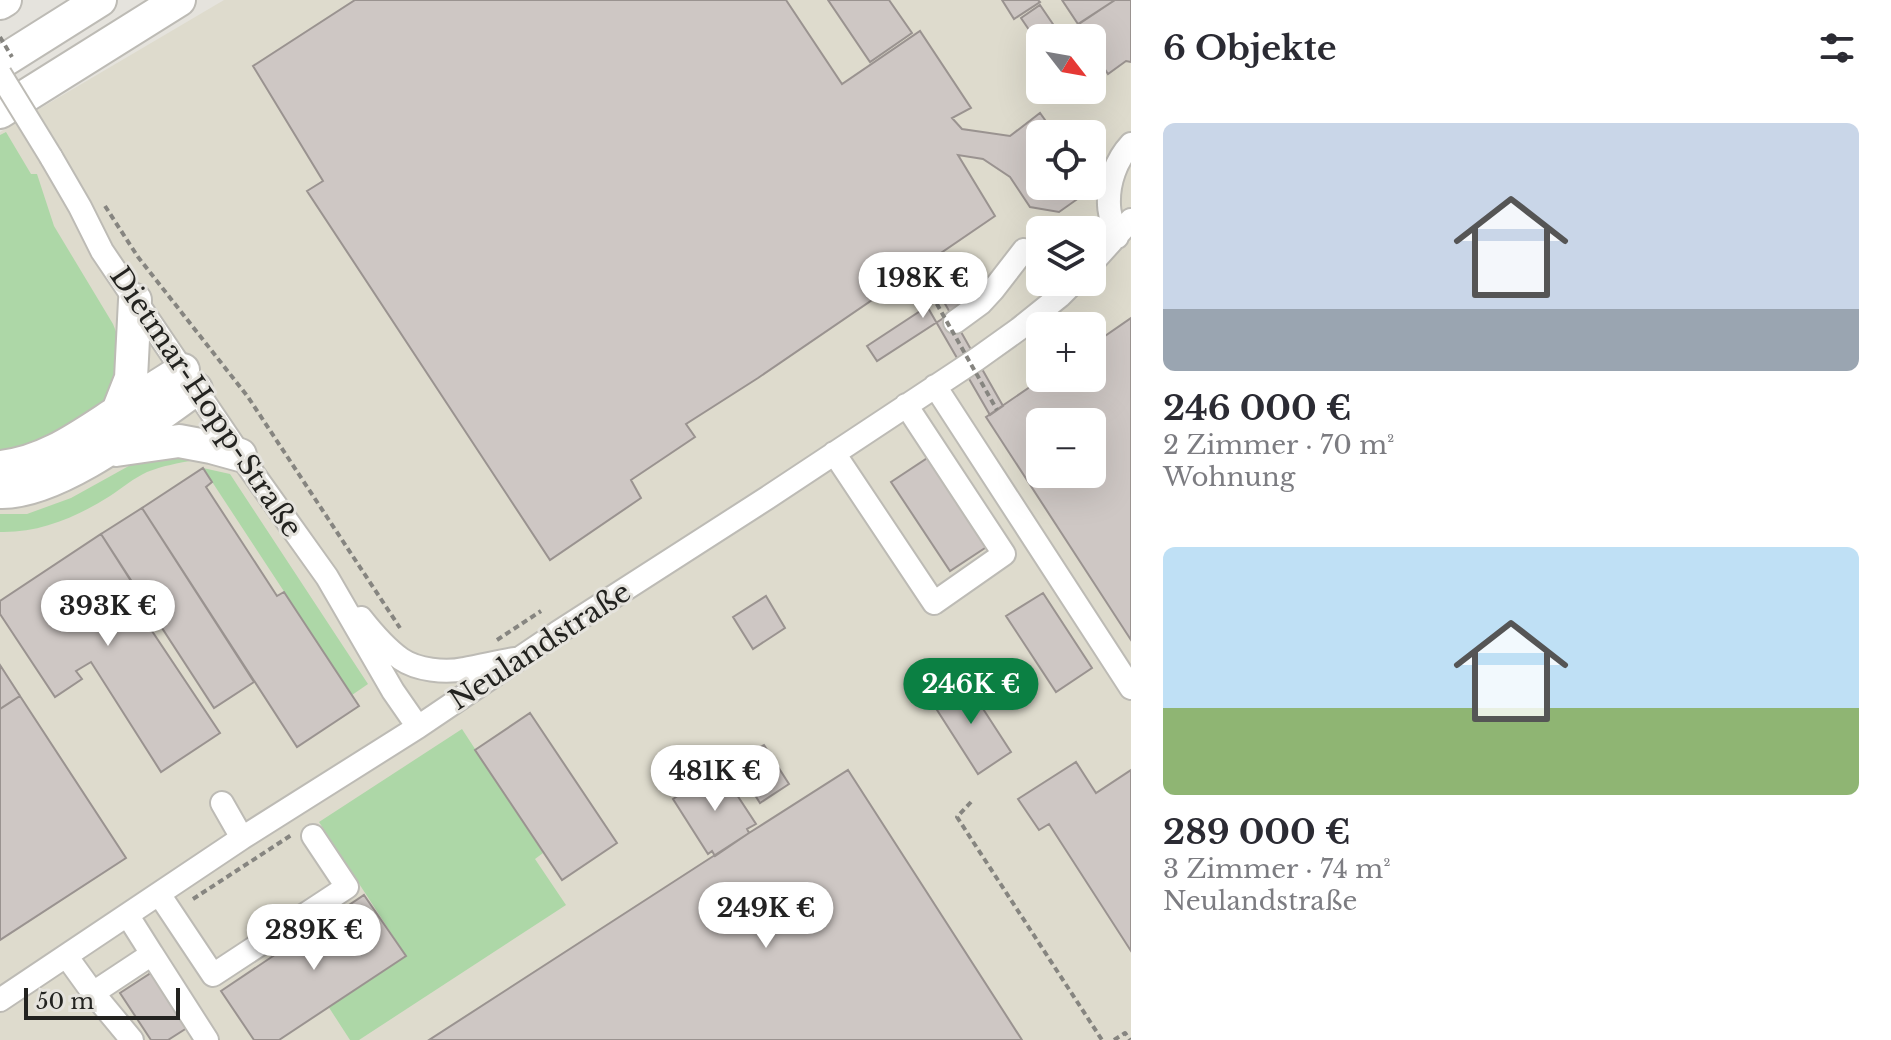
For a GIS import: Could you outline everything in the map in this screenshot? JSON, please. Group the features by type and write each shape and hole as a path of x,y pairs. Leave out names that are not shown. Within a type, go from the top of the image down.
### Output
{"highway":[{"path":"0,3 5,0"},
{"path":"0,63 100,0"},
{"path":"0,112 179,0"},
{"path":"118,411 131,378 135,300"},
{"path":"0,467 46,455 76,440 118,411 189,379"},
{"path":"0,492 12,493 44,484 134,434 189,379"},
{"path":"105,451 179,441 240,455"}],"street":[{"name":"Dietmar-Hopp-Straße","path":"0,74 80,207 102,251 327,577 393,691 418,727"},
{"path":"1106,248 1124,229 1108,206 1112,178 1124,153"},
{"path":"955,322 981,303 1024,250"},
{"name":"Neulandstraße","path":"0,1000 128,916 165,904 242,838 418,727 834,453 1019,329 1060,296"},
{"path":"935,386 1131,688"},
{"path":"834,453 934,603 1004,554 906,405"},
{"path":"327,577 368,627 403,660 443,671 520,659"},
{"path":"222,803 242,838"},
{"path":"165,904 213,975 347,887 308,832"},
{"path":"128,916 207,1040"},
{"path":"93,993 152,954"},
{"path":"67,957 132,1040"}],"path":[{"path":"99,196 138,257 248,397 407,638"},
{"path":"917,269 997,410"},
{"path":"487,646 541,611"},
{"path":"971,802 957,817 1102,1040"},
{"path":"165,904 308,832"},
{"path":"1114,1040 1125,1033 1130,1040"}],"shaded area":[{"path":"224,0 1131,0 1131,1040 0,1040 0,132"}],"green space":[{"path":"6,132 31,174 37,174 54,226 113,324 120,359 117,380 109,397 85,422 52,439 0,457 0,135"},
{"path":"175,450 195,460 147,472 97,504 58,522 29,530 0,532 0,514 27,514 71,498 145,457"},
{"path":"203,468 230,474 368,684 352,695"},
{"path":"462,729 543,853 535,859 566,905 359,1040 350,1040 328,1006 406,956 319,822"}],"building":[{"path":"355,0 786,0 842,84 920,31 971,108 952,118 962,129 1010,136 1026,124 1026,200 1076,200 1059,212 1030,207 1010,177 983,159 958,155 995,216 686,424 695,437 631,480 641,498 550,560 307,191 323,181 253,66"},
{"path":"828,0 889,0 912,33 870,62"},
{"path":"1002,0 1038,0 1040,2 1014,19"},
{"path":"1062,0 1115,0 1078,24"},
{"path":"1115,0 1131,0 1131,62 1126,61 1108,74 1106,24 1079,24"},
{"path":"1040,5 1053,24 1026,25 1021,18"},
{"path":"1040,113 1045,120 1031,120"},
{"path":"923,265 1003,406 990,415 909,275"},
{"path":"969,279 979,295 877,361 867,346"},
{"path":"1131,318 1131,640 1032,488 1106,488 1106,408 1026,408 1026,479 986,417 1026,390 1106,392 1106,335"},
{"path":"932,455 991,544 950,571 891,482"},
{"path":"203,468 212,482 206,487 277,596 284,592 359,706 297,747 142,508"},
{"path":"142,508 254,682 214,708 101,534"},
{"path":"101,534 152,614 144,619 220,733 161,772 91,662 76,671 82,679 55,697 0,614 0,601"},
{"path":"1043,593 1092,668 1056,692 1006,616"},
{"path":"766,596 785,628 753,649 733,617"},
{"path":"0,665 20,696 0,709"},
{"path":"963,678 1011,752 978,774 930,699"},
{"path":"20,696 126,858 0,940 0,709"},
{"path":"530,713 617,843 562,880 475,750"},
{"path":"764,745 789,784 760,803 735,763"},
{"path":"1076,762 1096,793 1131,770 1131,951 1049,824 1039,830 1018,799"},
{"path":"720,769 756,824 747,829 749,833 715,856 712,851 708,854 673,799"},
{"path":"848,770 1022,1040 429,1040 749,833"},
{"path":"364,895 406,956 279,1040 254,1040 221,991"},
{"path":"154,971 190,1026 168,1040 151,1040 120,993"}]}
